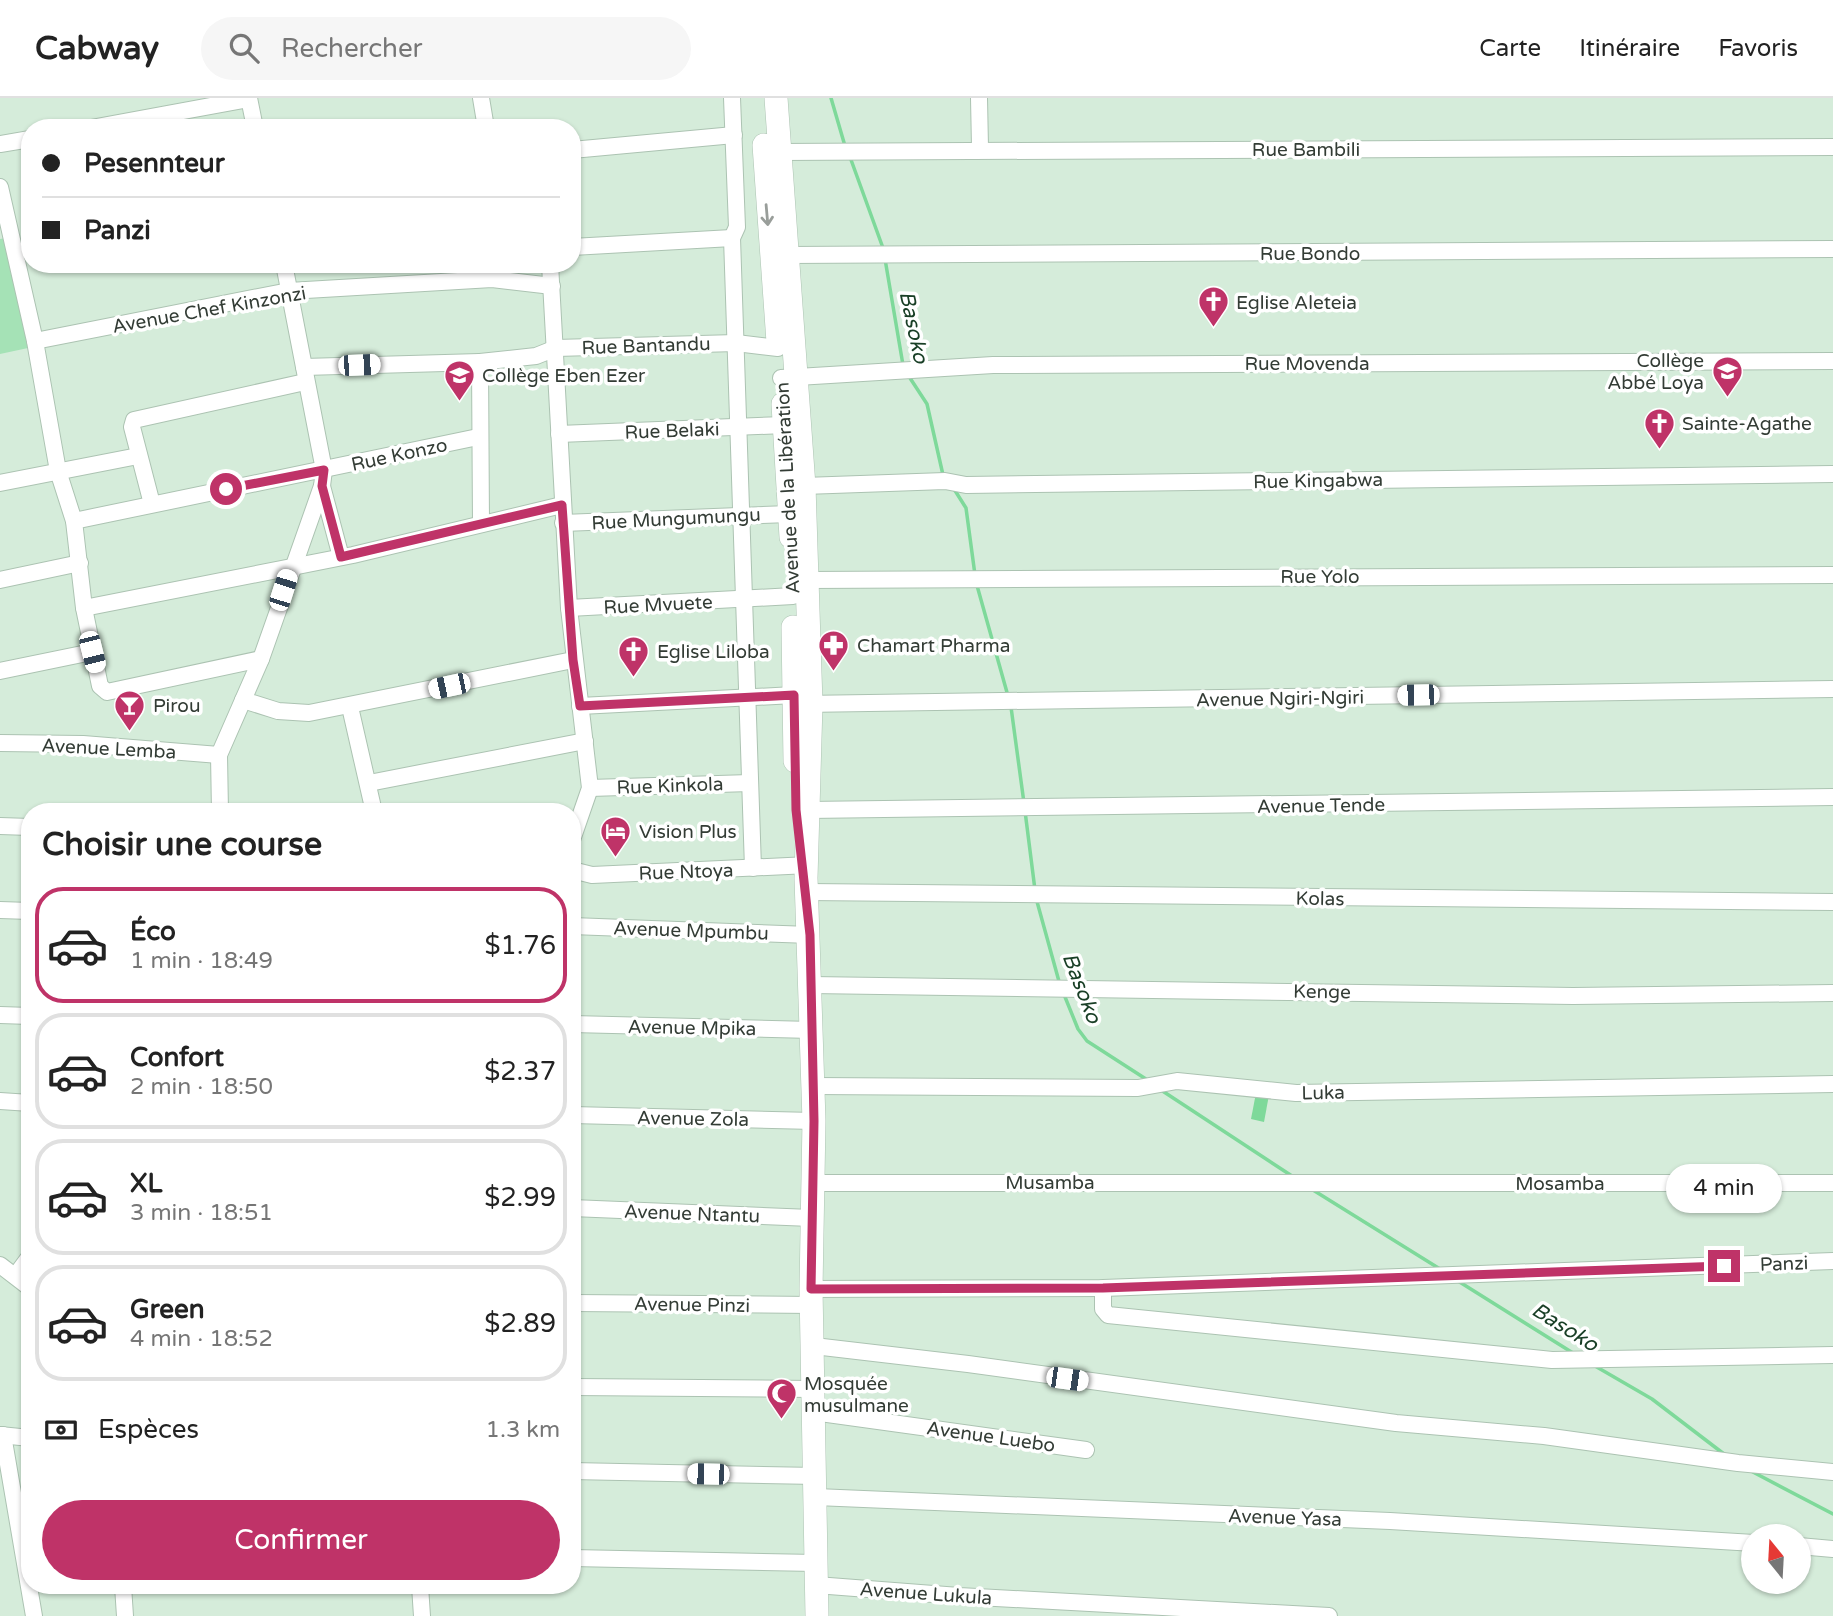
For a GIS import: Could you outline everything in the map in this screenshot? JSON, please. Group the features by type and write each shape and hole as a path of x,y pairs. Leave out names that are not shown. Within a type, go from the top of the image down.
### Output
{"highway":[{"name":"Avenue de la Libération","path":"760,98 778,348 789,377 804,486 796,810 806,875 813,1030 811,1218 817,1616"},
{"name":"Avenue de la Libération","path":"776,98 787,255 789,377 784,425 789,514 800,588"},
{"name":"Avenue de la Libération","path":"800,701 808,810 806,875"}],"street":[{"path":"480,119 481,98"},
{"path":"732,98 737,227 732,238 750,697 753,868"},
{"path":"977,151 980,147 979,98"},
{"path":"140,119 249,99 253,119"},
{"path":"581,149 734,135"},
{"path":"0,144 21,140"},
{"name":"Rue Bambili","path":"779,152 1833,146"},
{"path":"0,187 4,223 21,246"},
{"path":"581,246 732,238"},
{"name":"Rue Bondo","path":"787,255 1833,249"},
{"path":"26,273 58,471 74,521 84,608 100,687 107,692 261,659"},
{"path":"286,273 323,478 341,557"},
{"name":"Avenue Chef Kinzonzi","path":"35,341 289,291 483,273"},
{"name":"Avenue Chef Kinzonzi","path":"498,273 552,286"},
{"path":"551,273 569,608 590,788 581,814"},
{"name":"Rue Bantandu","path":"138,456 132,427 134,420 141,416 304,375 536,356 556,348 736,342 778,348"},
{"name":"Rue Movenda","path":"789,377 993,365 1833,361"},
{"path":"480,362 478,438 481,524"},
{"name":"Rue Belaki","path":"559,434 784,425"},
{"name":"Rue Konzo","path":"74,521 152,504 323,478 478,438"},
{"path":"0,483 138,456 152,504"},
{"name":"Rue Kingabwa","path":"804,486 945,481 967,485 1833,474"},
{"path":"219,803 219,755 261,659 290,567 323,478"},
{"path":"84,608 341,557 562,505"},
{"name":"Rue Mungumungu","path":"563,523 742,513 789,514"},
{"path":"0,580 80,563"},
{"name":"Rue Yolo","path":"746,600 800,588 1833,575"},
{"name":"Rue Mvuete","path":"569,608 746,600"},
{"path":"0,671 92,652"},
{"path":"243,700 278,711 309,713 573,660"},
{"name":"Avenue Ngiri-Ngiri","path":"580,706 750,697 800,701 1024,702 1833,689"},
{"path":"349,707 372,803"},
{"path":"369,783 585,741"},
{"name":"Avenue Lemba","path":"0,743 83,744 219,755"},
{"name":"Rue Kinkola","path":"590,788 750,783"},
{"name":"Avenue Tende","path":"808,810 1833,797"},
{"path":"0,826 21,827"},
{"name":"Rue Ntoya","path":"581,872 592,875 753,868 806,875"},
{"name":"Kolas","path":"806,875 1024,894 1833,902"},
{"path":"0,910 21,911"},
{"name":"Avenue Mpumbu","path":"581,926 810,935"},
{"name":"Kenge","path":"811,985 1573,996 1833,993"},
{"path":"0,1015 21,1016"},
{"name":"Avenue Mpika","path":"581,1024 813,1030"},
{"name":"Luka","path":"813,1086 1138,1088 1177,1081 1296,1093 1833,1084"},
{"path":"0,1101 21,1102"},
{"name":"Avenue Zola","path":"581,1115 814,1121"},
{"name":"Musamba","path":"813,1183 1287,1181"},
{"name":"Mosamba","path":"1287,1181 1833,1183"},
{"name":"Avenue Ntantu","path":"581,1209 811,1218"},
{"name":"Panzi","path":"812,1297 1833,1261"},
{"path":"0,1265 21,1279"},
{"path":"16,1275 21,1268"},
{"path":"1103,1288 1103,1309 1108,1315 1552,1360 1833,1355"},
{"name":"Avenue Pinzi","path":"581,1303 812,1297"},
{"path":"814,1346 968,1364 1396,1423 1544,1436 1738,1463 1833,1472"},
{"path":"581,1387 814,1389"},
{"name":"Avenue Luebo","path":"813,1412 1086,1450"},
{"path":"21,1437 1,1435 21,1545"},
{"name":"Avenue Yasa","path":"581,1472 1741,1542"},
{"path":"1811,1547 1833,1549"},
{"name":"Avenue Lukula","path":"581,1559 816,1574 972,1597 1329,1616"},
{"path":"30,1594 34,1616"},
{"path":"124,1594 125,1616"},
{"path":"421,1594 422,1616"}],"shaded area":[{"path":"6,238 28,348 0,354 0,239"},
{"path":"1256,1093 1269,1095 1264,1122 1251,1119"}],"waterway":[{"name":"Basoko","path":"831,98 845,146"},
{"name":"Basoko","path":"850,157 883,248"},
{"name":"Basoko","path":"885,259 903,365"},
{"name":"Basoko","path":"908,375 927,404 943,475"},
{"name":"Basoko","path":"954,489 966,508 975,575"},
{"name":"Basoko","path":"976,582 1008,696"},
{"name":"Basoko","path":"1011,707 1024,803"},
{"name":"Basoko","path":"1025,811 1035,890"},
{"name":"Basoko","path":"1036,898 1060,985"},
{"name":"Basoko","path":"1063,992 1078,1029 1087,1041 1149,1081"},
{"name":"Basoko","path":"1161,1090 1292,1176"},
{"name":"Basoko","path":"1313,1190 1440,1269"},
{"name":"Basoko","path":"1458,1281 1573,1353"},
{"name":"Basoko","path":"1595,1366 1652,1399 1724,1454"},
{"name":"Basoko","path":"1751,1471 1833,1514"}],"place":[{"name":"Eglise Aleteia","path":"1213,329"},
{"name":"Collège Abbé Loya","path":"1727,398"},
{"name":"Collège Eben Ezer","path":"459,402"},
{"name":"Sainte-Agathe","path":"1659,450"},
{"name":"Chamart Pharma","path":"834,672"},
{"name":"Eglise Liloba","path":"634,678"},
{"name":"Pirou","path":"130,732"},
{"name":"Vision Plus","path":"616,858"},
{"name":"Mosquée musulmane","path":"781,1421"}],"route":[{"path":"226,489 324,470 322,486 341,557 562,505 573,660 580,706 794,695 796,810 801,866 806,878 810,935 814,1121 811,1289 1103,1288 1724,1266"}]}
